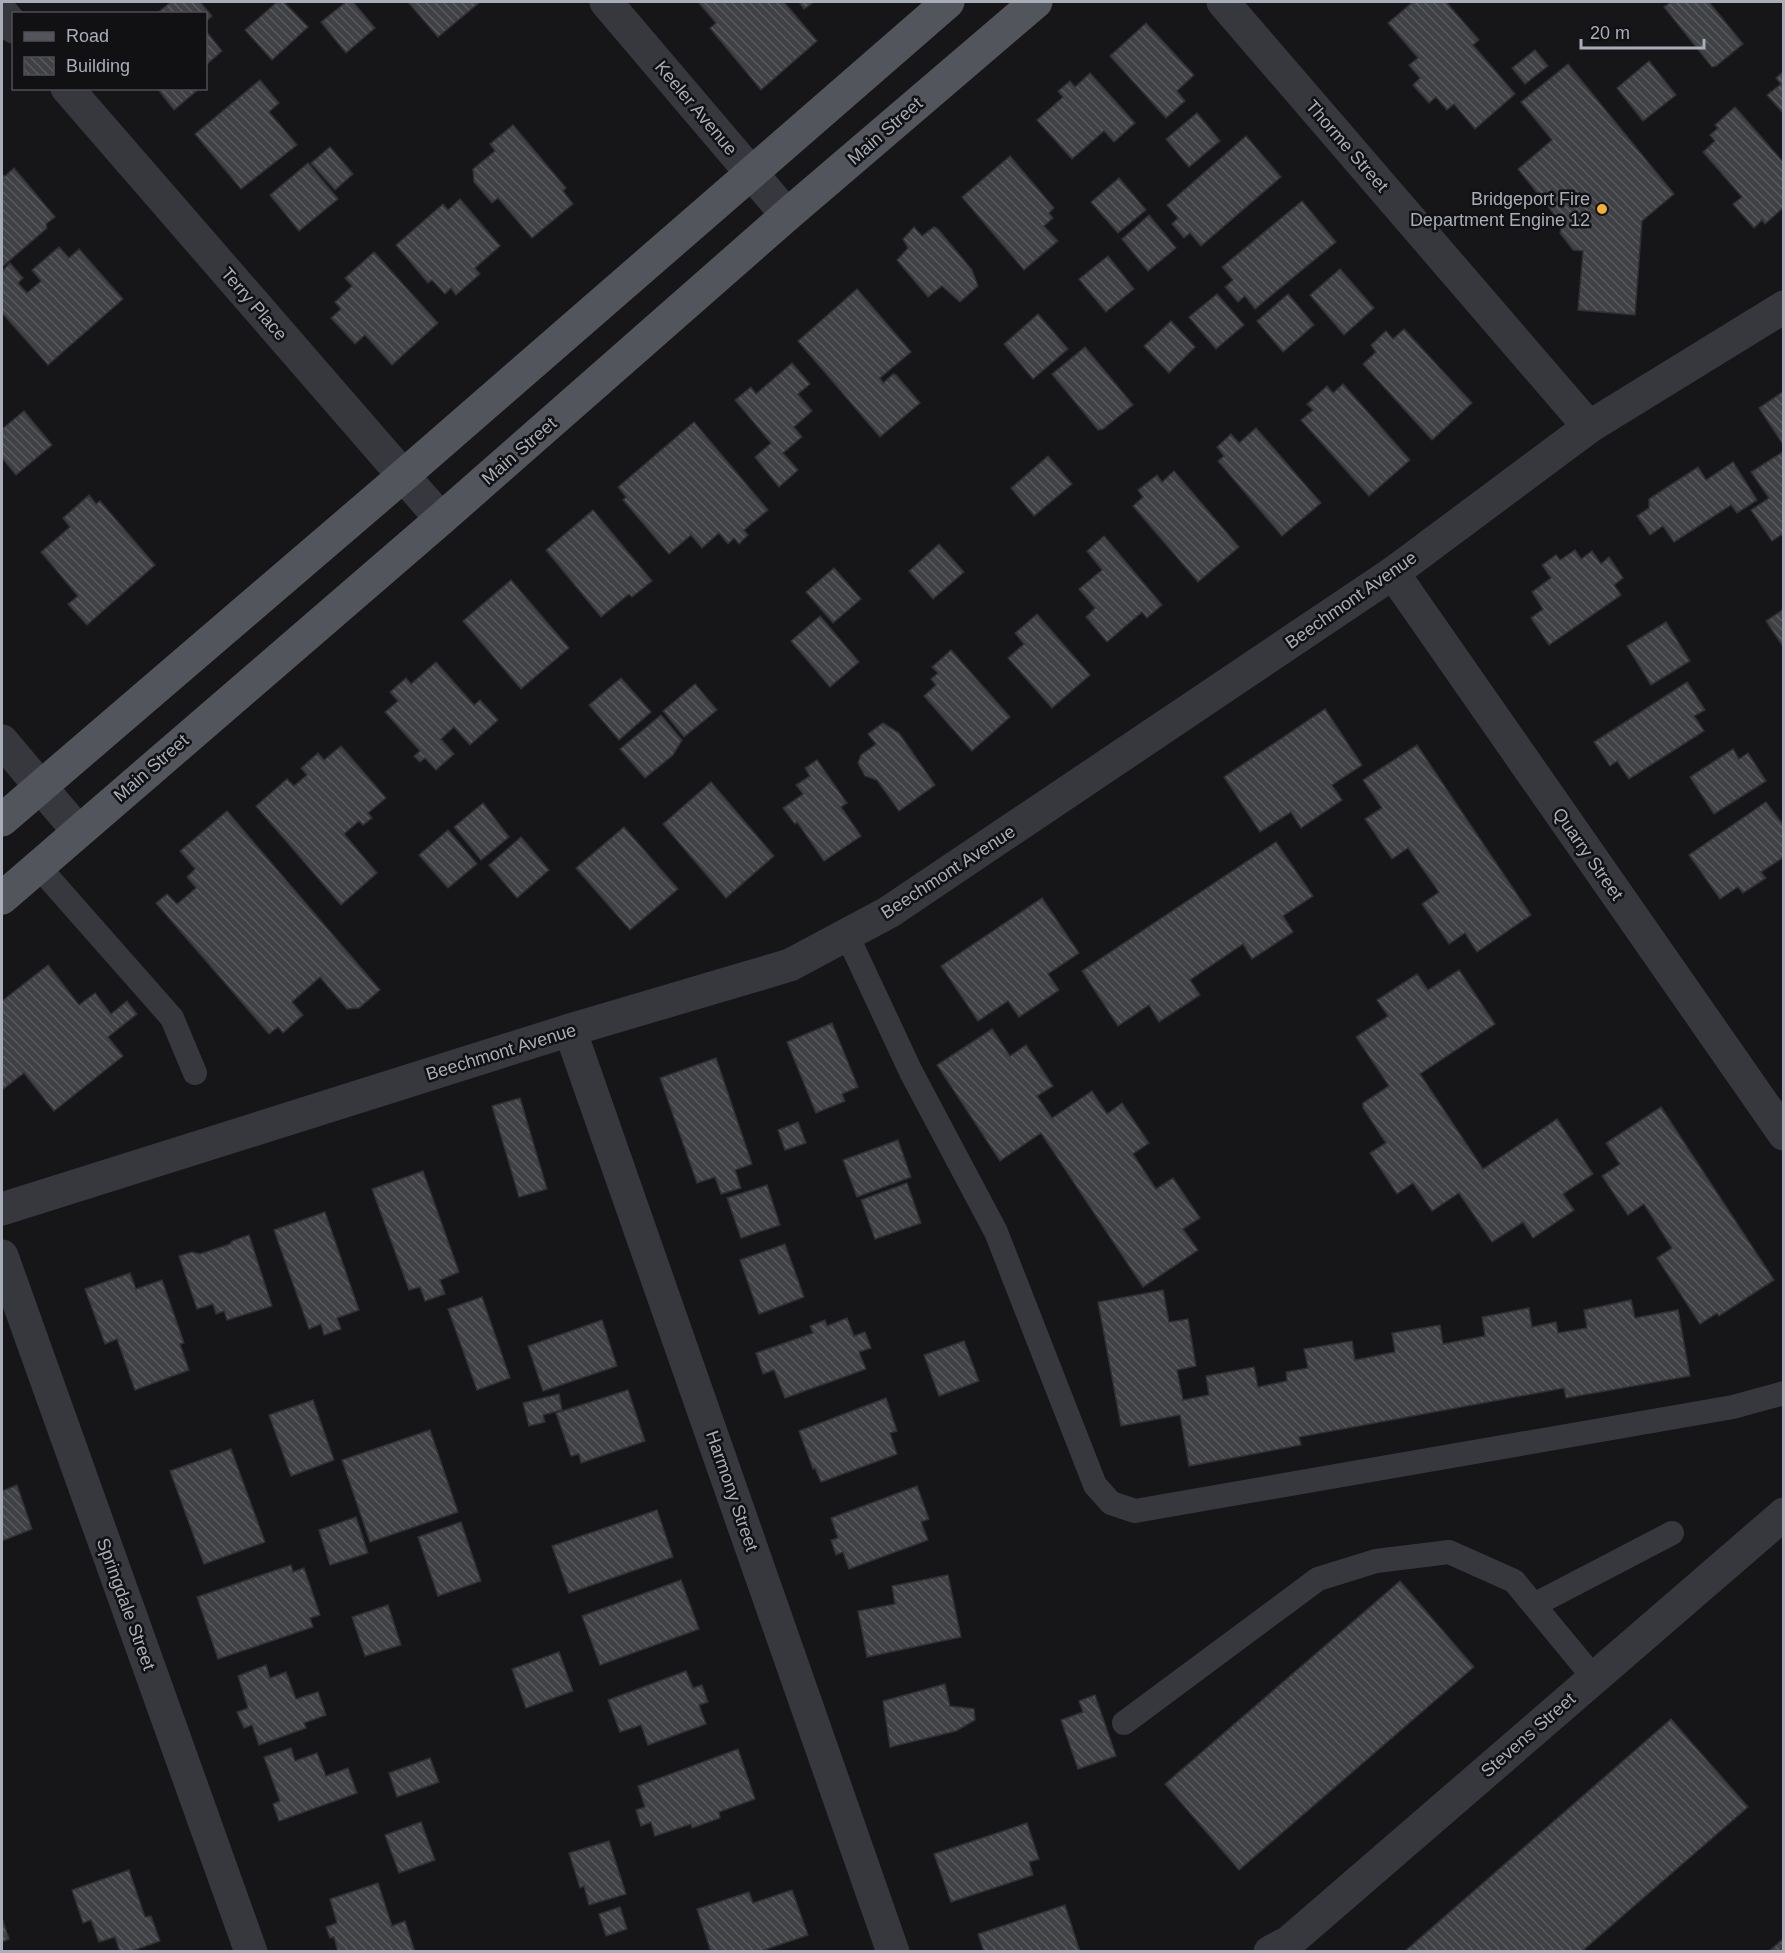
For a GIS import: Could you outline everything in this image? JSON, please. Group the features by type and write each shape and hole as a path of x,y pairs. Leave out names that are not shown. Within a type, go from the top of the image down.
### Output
{"main road":[{"path":"2,820 403,477 948,2"},
{"name":"Main Street","path":"2,898 441,519 787,215 1036,2"}],"street":[{"name":"Keeler Avenue","path":"606,2 787,215"},
{"name":"Thorme Street","path":"1223,2 1589,427"},
{"path":"2,13 12,25"},
{"name":"Terry Place","path":"69,90 441,519"},
{"name":"Beechmont Avenue","path":"2,1209 570,1030 790,965 889,912 1393,573 1589,427 1784,307"},
{"name":"Quarry Street","path":"1393,573 1784,1134"},
{"path":"2,741 78,831"},
{"name":"Harmony Street","path":"570,1030 893,1952"},
{"name":"Springdale Street","path":"2,1256 251,1952"},
{"name":"Stevens Street","path":"1270,1952 1289,1942 1784,1514"}],"lane":[{"path":"38,866 172,1018 195,1073"},
{"path":"847,935 911,1072 996,1232 1095,1485 1111,1503 1135,1511 1733,1407 1784,1393"},
{"path":"1534,1605 1672,1533"},
{"path":"1125,1723 1318,1579 1376,1561 1449,1552 1515,1581 1594,1678"}],"building":[{"path":"171,2 200,2 212,16 207,20 207,12 158,12"},
{"path":"277,2 284,2 308,27 272,60 245,30"},
{"path":"346,2 353,2 375,28 346,53 321,22"},
{"path":"408,2 480,2 438,37"},
{"path":"698,2 784,2 817,41 761,90 710,28 716,23"},
{"path":"799,2 814,2 804,9"},
{"path":"1413,2 1446,2 1479,40 1473,45 1515,94 1475,129 1454,104 1447,110 1436,97 1429,103 1413,85 1420,78 1409,65 1418,58 1388,23"},
{"path":"1671,2 1709,2 1743,44 1712,67 1664,7"},
{"path":"1146,23 1194,75 1177,91 1185,101 1166,118 1110,56"},
{"path":"207,32 222,51 207,64"},
{"path":"1535,50 1548,66 1525,84 1512,68"},
{"path":"1649,61 1676,95 1643,121 1617,88"},
{"path":"1568,64 1674,194 1642,221 1635,315 1578,310 1583,251 1573,250 1560,233 1562,224 1518,169 1552,140 1521,102"},
{"path":"1784,71 1784,114 1767,95 1781,84 1776,78"},
{"path":"1090,73 1135,123 1114,142 1104,131 1072,159 1037,120 1063,97 1058,91 1070,81 1075,87"},
{"path":"260,80 279,103 269,112 297,145 241,189 195,134"},
{"path":"159,90 198,90 174,110"},
{"path":"1735,107 1784,163 1784,207 1765,224 1762,220 1754,228 1733,204 1742,197 1703,152 1715,141 1710,135 1718,128 1715,125"},
{"path":"1197,113 1220,141 1189,167 1166,139"},
{"path":"513,125 566,188 563,191 573,204 532,238 498,198 492,203 474,182 473,169 495,151 490,144"},
{"path":"1246,136 1281,177 1201,246 1190,233 1184,238 1172,224 1178,218 1167,205"},
{"path":"330,147 353,174 335,190 311,163"},
{"path":"1010,156 1054,208 1049,213 1053,218 1044,226 1058,241 1024,270 962,197"},
{"path":"308,163 338,199 299,231 270,195"},
{"path":"14,168 55,217 46,224 47,228 2,267 2,175 5,176"},
{"path":"1119,178 1146,210 1118,233 1091,202"},
{"path":"460,199 500,246 475,268 480,274 456,295 451,288 445,294 432,280 428,283 396,245 443,204 448,210"},
{"path":"1302,201 1336,242 1255,309 1245,296 1238,302 1225,287 1233,280 1222,267"},
{"path":"1149,215 1176,248 1148,271 1122,239"},
{"path":"914,227 922,236 934,227 938,229 972,270 978,286 960,302 942,286 928,297 897,260 908,248 903,239"},
{"path":"59,247 69,258 79,249 123,299 48,365 2,313 2,271 10,263 23,278 18,283 27,293 41,281 32,270"},
{"path":"374,252 438,323 392,365 365,335 355,344 331,318 341,309 335,302 352,286 345,278"},
{"path":"1108,256 1134,289 1106,312 1079,279"},
{"path":"1340,269 1374,308 1344,335 1310,295"},
{"path":"857,289 911,352 880,378 883,383 893,374 896,375 920,403 880,437 798,341"},
{"path":"1217,294 1244,325 1216,349 1189,317"},
{"path":"1288,294 1314,325 1283,352 1257,321"},
{"path":"1038,314 1068,349 1033,379 1004,344"},
{"path":"1171,321 1195,347 1169,373 1144,346"},
{"path":"1404,329 1472,403 1432,440 1363,364 1376,352 1371,345 1386,331 1393,339"},
{"path":"1085,347 1133,405 1103,429 1098,430 1052,374"},
{"path":"792,363 810,384 798,394 812,411 794,427 802,437 783,453 798,470 779,487 755,457 771,443 735,400 751,387 756,394"},
{"path":"1343,384 1410,460 1369,496 1301,420 1313,410 1307,404 1327,386 1333,393"},
{"path":"1784,391 1784,446 1759,408"},
{"path":"24,411 52,445 16,475 2,458 2,429"},
{"path":"694,422 768,510 744,530 748,535 739,544 734,538 728,544 719,533 702,548 691,535 669,554 623,500 626,497 618,487"},
{"path":"1256,428 1321,503 1282,536 1218,461 1224,456 1217,447 1231,434 1239,443"},
{"path":"1784,451 1784,533 1772,541 1751,510 1769,498 1751,472"},
{"path":"1048,456 1072,484 1034,516 1011,488"},
{"path":"1733,462 1757,500 1737,513 1731,505 1674,542 1663,526 1650,535 1637,516 1649,508 1649,499 1698,467 1706,480"},
{"path":"1174,471 1239,547 1198,582 1133,506 1143,497 1138,490 1157,475 1162,482"},
{"path":"89,495 96,504 100,501 155,565 87,625 68,604 78,596 41,552 70,527 63,518"},
{"path":"593,510 652,581 632,597 629,594 601,617 546,550"},
{"path":"1104,536 1162,605 1147,618 1142,612 1107,642 1086,617 1095,608 1079,589 1102,570 1087,551"},
{"path":"939,544 964,572 933,599 909,571"},
{"path":"1575,550 1581,559 1592,551 1601,564 1609,557 1623,578 1614,585 1621,595 1549,645 1531,618 1543,609 1532,592 1551,578 1542,565 1556,555 1560,560"},
{"path":"834,568 861,599 833,623 806,592"},
{"path":"511,580 569,648 521,689 463,621"},
{"path":"1784,609 1784,648 1766,621"},
{"path":"1037,614 1090,675 1052,708 1008,658 1024,644 1015,633"},
{"path":"820,616 859,662 830,687 791,641"},
{"path":"1666,622 1690,661 1651,685 1627,646"},
{"path":"951,650 1010,717 972,751 924,696 936,685 931,679 938,673 932,667"},
{"path":"436,662 474,705 480,700 498,720 470,745 454,727 441,739 454,754 436,770 425,758 420,762 414,756 420,751 385,712 398,701 390,692 406,678 411,684"},
{"path":"621,678 651,712 619,740 589,705"},
{"path":"1687,682 1705,710 1694,716 1704,731 1629,779 1617,761 1610,766 1594,742"},
{"path":"695,684 717,710 684,737 663,711"},
{"path":"1325,709 1362,765 1332,785 1342,800 1301,828 1291,812 1260,832 1224,777"},
{"path":"661,715 682,740 673,755 645,778 620,749"},
{"path":"883,723 899,733 935,785 899,811 877,780 865,776 858,763 861,755 876,744 868,734"},
{"path":"1417,745 1531,915 1477,952 1465,933 1449,944 1422,904 1439,892 1408,848 1392,859 1365,819 1382,808 1363,780"},
{"path":"341,746 386,798 368,813 372,818 363,825 359,821 344,834 377,873 341,905 256,806 287,779 294,786 307,775 301,768 318,753 324,760"},
{"path":"1733,749 1739,759 1748,753 1766,781 1714,814 1690,777"},
{"path":"817,760 847,803 841,807 861,836 824,861 797,822 795,824 783,808 803,794 796,785 810,776 805,768"},
{"path":"711,782 774,856 726,898 663,824"},
{"path":"1766,802 1784,826 1784,857 1761,872 1766,878 1743,893 1738,887 1720,899 1689,855"},
{"path":"483,803 509,837 481,860 454,827"},
{"path":"227,811 380,990 359,1008 347,1009 320,977 292,1002 303,1015 283,1033 278,1027 269,1034 156,903 167,894 177,904 196,888 187,877 195,869 180,851"},
{"path":"624,827 678,889 630,930 576,868"},
{"path":"448,830 477,864 448,888 419,855"},
{"path":"521,837 549,870 517,898 489,865"},
{"path":"1276,842 1313,896 1283,916 1293,932 1252,959 1243,944 1190,980 1200,995 1159,1022 1149,1005 1118,1026 1082,971"},
{"path":"1042,898 1079,953 1048,974 1059,990 1019,1017 1008,1001 978,1021 941,966"},
{"path":"48,965 79,1005 95,993 111,1014 127,1001 137,1014 108,1037 123,1056 54,1111 24,1073 2,1090 2,1001"},
{"path":"1459,970 1495,1024 1420,1074 1483,1169 1557,1119 1593,1174 1563,1194 1574,1210 1533,1238 1523,1222 1492,1242 1459,1193 1432,1211 1413,1183 1397,1194 1370,1153 1386,1143 1363,1108 1363,1103 1389,1086 1356,1037 1388,1016 1377,1000 1417,974 1428,990"},
{"path":"832,1023 858,1087 842,1094 845,1101 816,1113 787,1042"},
{"path":"992,1029 1010,1056 1026,1045 1053,1086 1037,1096 1052,1118 1092,1091 1107,1114 1122,1103 1149,1143 1133,1154 1156,1189 1173,1178 1200,1218 1183,1229 1198,1250 1143,1287 1041,1133 1000,1161 937,1065"},
{"path":"716,1058 752,1164 735,1170 741,1188 721,1194 715,1177 697,1183 660,1078"},
{"path":"520,1098 547,1189 519,1197 492,1106"},
{"path":"1661,1107 1774,1280 1719,1316 1717,1313 1700,1324 1657,1258 1672,1248 1644,1204 1628,1215 1602,1176 1620,1164 1606,1143"},
{"path":"798,1122 806,1143 785,1150 778,1130"},
{"path":"898,1140 911,1177 857,1197 843,1160"},
{"path":"423,1171 459,1272 440,1280 445,1294 425,1301 420,1287 409,1290 372,1189"},
{"path":"907,1183 921,1223 875,1239 861,1200"},
{"path":"767,1185 780,1225 741,1238 727,1198"},
{"path":"325,1212 359,1310 337,1318 341,1329 324,1335 321,1324 309,1329 274,1230"},
{"path":"249,1235 272,1306 227,1320 224,1311 216,1314 213,1304 197,1309 179,1256 192,1252 200,1254"},
{"path":"785,1244 804,1297 759,1314 740,1260"},
{"path":"130,1273 136,1289 162,1280 184,1343 180,1344 189,1370 135,1390 117,1339 105,1344 85,1289"},
{"path":"1163,1290 1169,1322 1188,1319 1196,1366 1177,1370 1183,1400 1209,1395 1206,1376 1254,1367 1258,1387 1287,1381 1286,1372 1308,1368 1304,1349 1352,1341 1355,1360 1395,1352 1392,1333 1440,1325 1443,1344 1485,1336 1482,1317 1529,1308 1532,1327 1556,1322 1558,1333 1587,1328 1584,1310 1631,1300 1635,1318 1678,1310 1690,1376 1566,1398 1564,1388 1299,1437 1301,1445 1189,1466 1180,1415 1121,1426 1098,1302"},
{"path":"482,1297 510,1378 477,1390 448,1309"},
{"path":"847,1318 854,1336 865,1332 871,1348 859,1352 866,1369 785,1398 774,1370 763,1374 756,1353 813,1333 810,1326 825,1320 827,1326"},
{"path":"602,1320 617,1366 543,1391 528,1346"},
{"path":"964,1341 979,1381 939,1396 924,1355"},
{"path":"628,1390 645,1441 581,1463 579,1454 571,1456 556,1413"},
{"path":"559,1394 562,1410 543,1415 545,1422 529,1426 523,1403"},
{"path":"886,1398 897,1431 890,1433 897,1454 821,1482 815,1468 813,1469 799,1431"},
{"path":"313,1400 334,1460 291,1476 269,1415"},
{"path":"430,1430 458,1512 370,1542 342,1460"},
{"path":"231,1449 265,1542 204,1564 170,1471"},
{"path":"17,1485 32,1529 2,1541 2,1491"},
{"path":"917,1486 929,1519 921,1522 928,1540 849,1569 843,1552 836,1555 831,1540 838,1538 831,1518"},
{"path":"657,1510 673,1557 569,1593 552,1546"},
{"path":"356,1517 368,1553 330,1565 319,1530"},
{"path":"461,1522 481,1581 438,1596 418,1537"},
{"path":"291,1565 293,1572 304,1568 320,1615 310,1618 313,1627 218,1659 197,1597"},
{"path":"948,1575 961,1637 867,1657 858,1611 895,1604 892,1586"},
{"path":"681,1580 699,1629 600,1665 582,1616"},
{"path":"1400,1581 1474,1667 1239,1870 1165,1784"},
{"path":"388,1605 401,1645 365,1656 352,1617"},
{"path":"559,1652 573,1691 526,1708 512,1669"},
{"path":"266,1665 270,1678 286,1672 296,1699 318,1692 326,1715 304,1723 306,1728 259,1745 252,1725 244,1728 237,1712 248,1708 238,1676"},
{"path":"686,1671 693,1688 702,1685 708,1702 699,1705 706,1724 648,1745 641,1725 620,1732 608,1700"},
{"path":"945,1684 950,1706 974,1709 975,1720 956,1731 890,1747 883,1701"},
{"path":"1095,1695 1116,1756 1078,1769 1061,1720 1083,1712 1079,1701"},
{"path":"1671,1719 1748,1807 1581,1952 1404,1952"},
{"path":"291,1748 295,1761 317,1753 326,1776 348,1768 357,1793 279,1821 273,1804 280,1801 264,1757"},
{"path":"738,1749 755,1799 719,1812 720,1818 692,1828 691,1824 655,1836 651,1822 641,1826 636,1810 645,1807 638,1786"},
{"path":"430,1758 439,1782 397,1797 389,1773"},
{"path":"421,1822 435,1860 399,1873 385,1835"},
{"path":"1027,1823 1039,1859 1029,1862 1033,1875 951,1902 934,1854"},
{"path":"609,1841 626,1894 589,1905 584,1886 580,1888 569,1853"},
{"path":"129,1870 145,1917 151,1916 160,1941 129,1952 120,1952 115,1937 99,1942 91,1920 83,1923 72,1890"},
{"path":"378,1883 392,1926 405,1921 415,1952 338,1952 334,1937 330,1938 326,1927 337,1923 330,1899"},
{"path":"792,1890 808,1935 758,1952 711,1952 697,1909 749,1892 753,1903"},
{"path":"1065,1905 1080,1952 984,1952 978,1934"},
{"path":"620,1907 627,1929 606,1936 599,1914"},
{"path":"2,1918 9,1939 2,1942"},
{"path":"1784,1938 1784,1952 1768,1952"}],"place":[{"name":"Bridgeport Fire Department Engine 12","path":"1602,209"}]}
